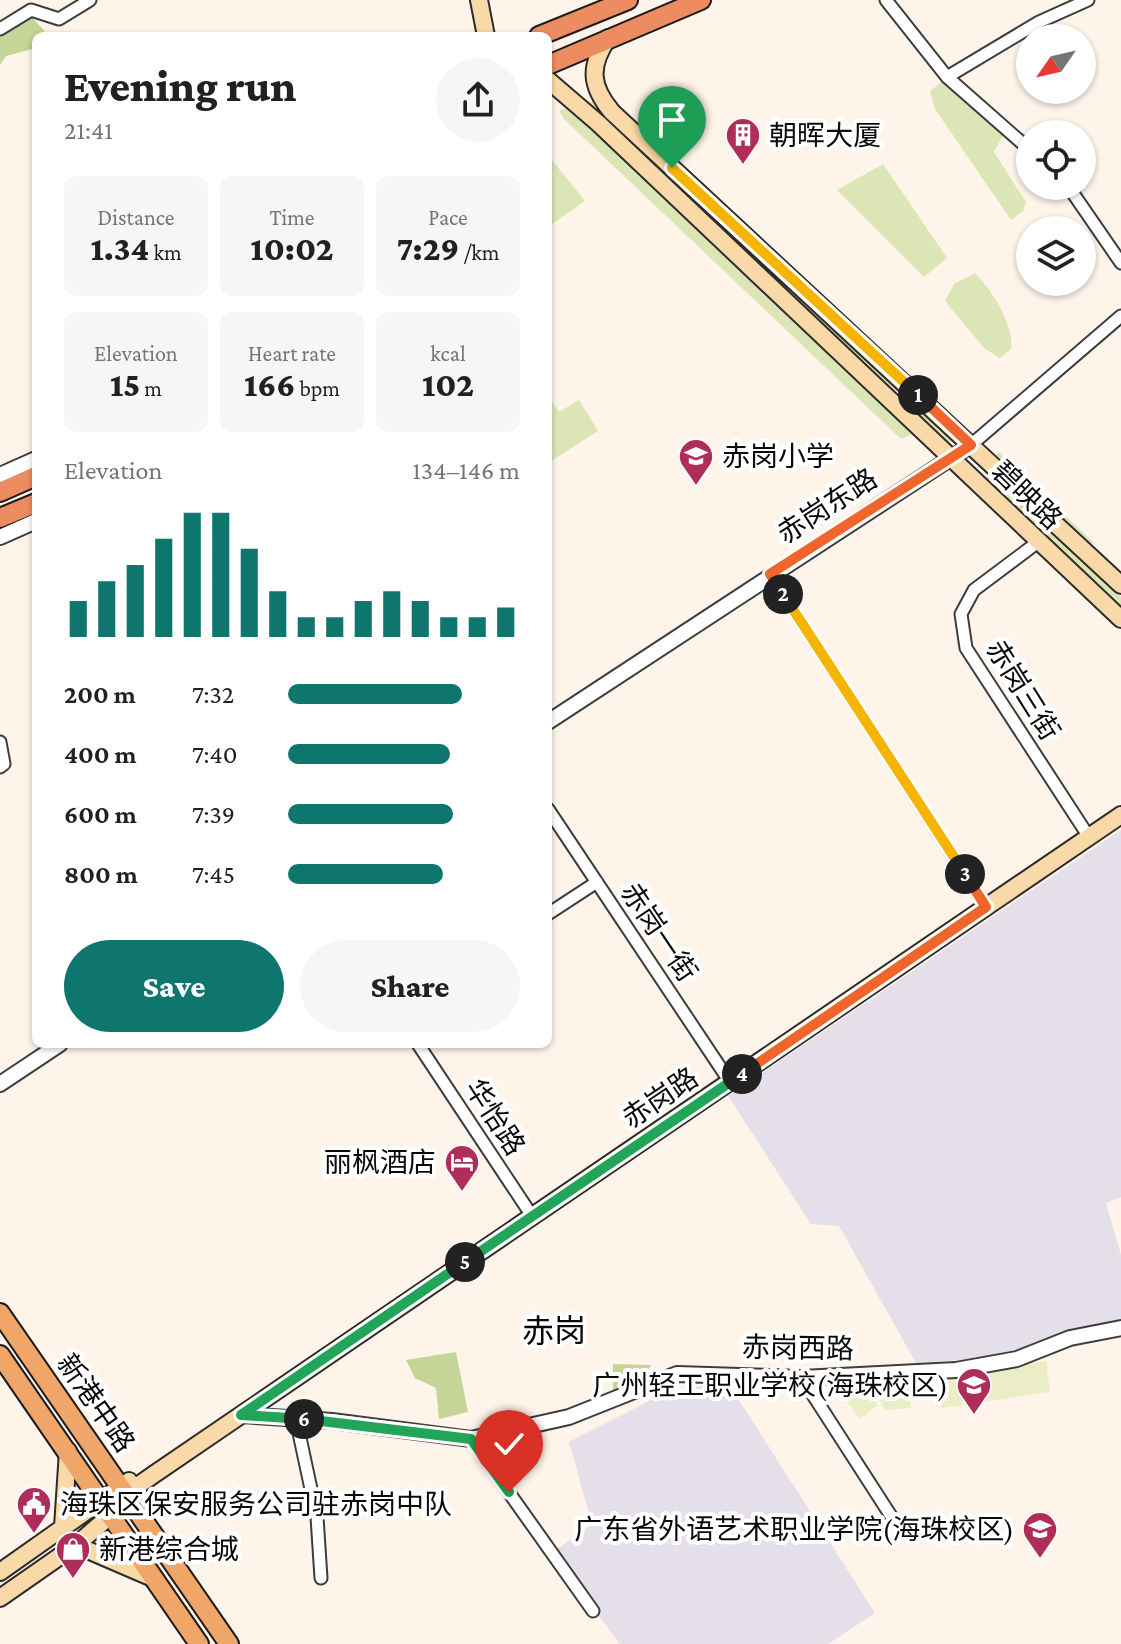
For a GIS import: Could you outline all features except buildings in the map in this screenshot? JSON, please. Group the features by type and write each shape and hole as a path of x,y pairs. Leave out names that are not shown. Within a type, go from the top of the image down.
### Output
{"highway":[{"path":"549,32 628,0"},
{"path":"552,63 701,0"},
{"path":"0,492 32,478"},
{"path":"0,518 32,505"}],"main road":[{"path":"479,0 485,32"},
{"name":"碧映路","path":"608,38 595,57 593,69 600,97 612,112 1121,585"},
{"name":"碧映路","path":"552,83 598,123 1121,619"},
{"name":"赤岗路","path":"123,1490 241,1415 1121,815"},
{"name":"新港中路","path":"0,1313 229,1644"},
{"name":"赤岗路","path":"107,1507 123,1490 302,1365 346,1342"},
{"name":"新港中路","path":"0,1355 199,1644"},
{"path":"63,1527 68,1451"},
{"path":"0,1572 63,1527 107,1507"},
{"path":"0,1598 76,1545 107,1507"},
{"path":"76,1545 155,1579"}],"street":[{"path":"0,29 31,10 59,19 90,0"},
{"path":"886,0 947,77 1016,138"},
{"path":"947,77 1039,22 1088,0"},
{"path":"1078,200 1121,263"},
{"name":"赤岗东路","path":"552,719 971,445 1121,316"},
{"path":"0,475 32,461"},
{"path":"0,537 32,523"},
{"name":"赤岗三街","path":"1038,542 974,590 961,614 966,648 1089,837"},
{"path":"770,574 986,907"},
{"path":"0,742 2,766"},
{"name":"赤岗一街","path":"552,815 730,1082"},
{"path":"552,911 597,882"},
{"path":"0,1084 54,1048"},
{"name":"华怡路","path":"421,1048 532,1216"},
{"name":"赤岗西路","path":"241,1415 471,1439 569,1417 677,1374 724,1373 802,1378 956,1370 1007,1361 1070,1338 1121,1328"},
{"path":"802,1378 891,1516"},
{"path":"296,1419 317,1517 321,1578"},
{"path":"471,1439 593,1611"}],"shaded area":[{"path":"1121,830 1121,1197 1106,1203 1121,1255 1121,1322 1017,1357 916,1363 839,1226 811,1224 728,1096"},
{"path":"728,1383 875,1613 828,1644 620,1644 552,1553 592,1524 569,1442 670,1390"}],"green space":[{"path":"29,14 45,32 32,32 32,49 6,56 0,65 0,35"},
{"path":"943,81 957,88 1003,136 994,152 1016,186 1016,200 1026,202 1023,211 1011,220 935,109 930,91"},
{"path":"574,96 603,106 955,436 945,448"},
{"path":"570,106 912,434 901,439 564,119 559,111"},
{"path":"552,160 585,201 552,224"},
{"path":"883,164 947,258 924,277 837,190"},
{"path":"975,273 989,289 1009,329 1011,349 1000,358 985,349 945,301 954,284"},
{"path":"579,400 598,431 552,460 552,402 559,412"},
{"path":"999,452 1093,542 1086,548 991,460"},
{"path":"994,471 1121,597 1121,612 981,483"},
{"path":"456,1352 468,1412 439,1419 436,1388 415,1378 406,1360"},
{"path":"1046,1361 1050,1392 942,1408 937,1377"},
{"path":"613,1364 651,1365 641,1384 613,1397"},
{"path":"860,1379 878,1405 860,1419 841,1393"},
{"path":"908,1379 911,1408 885,1410 871,1380"}],"place":[{"name":"朝晖大厦","path":"743,166"},
{"name":"赤岗小学","path":"696,487"},
{"name":"丽枫酒店","path":"462,1193"},
{"name":"广州轻工职业学校(海珠校区)","path":"974,1416"},
{"name":"海珠区保安服务公司驻赤岗中队","path":"34,1535"},
{"name":"广东省外语艺术职业学院(海珠校区)","path":"1040,1560"},
{"name":"新港综合城","path":"73,1580"}],"district":[{"name":"赤岗","path":"554,1331"}],"route":[{"path":"509,1492 471,1439 332,1421 241,1415 986,907 770,574 971,445 672,168"}]}
